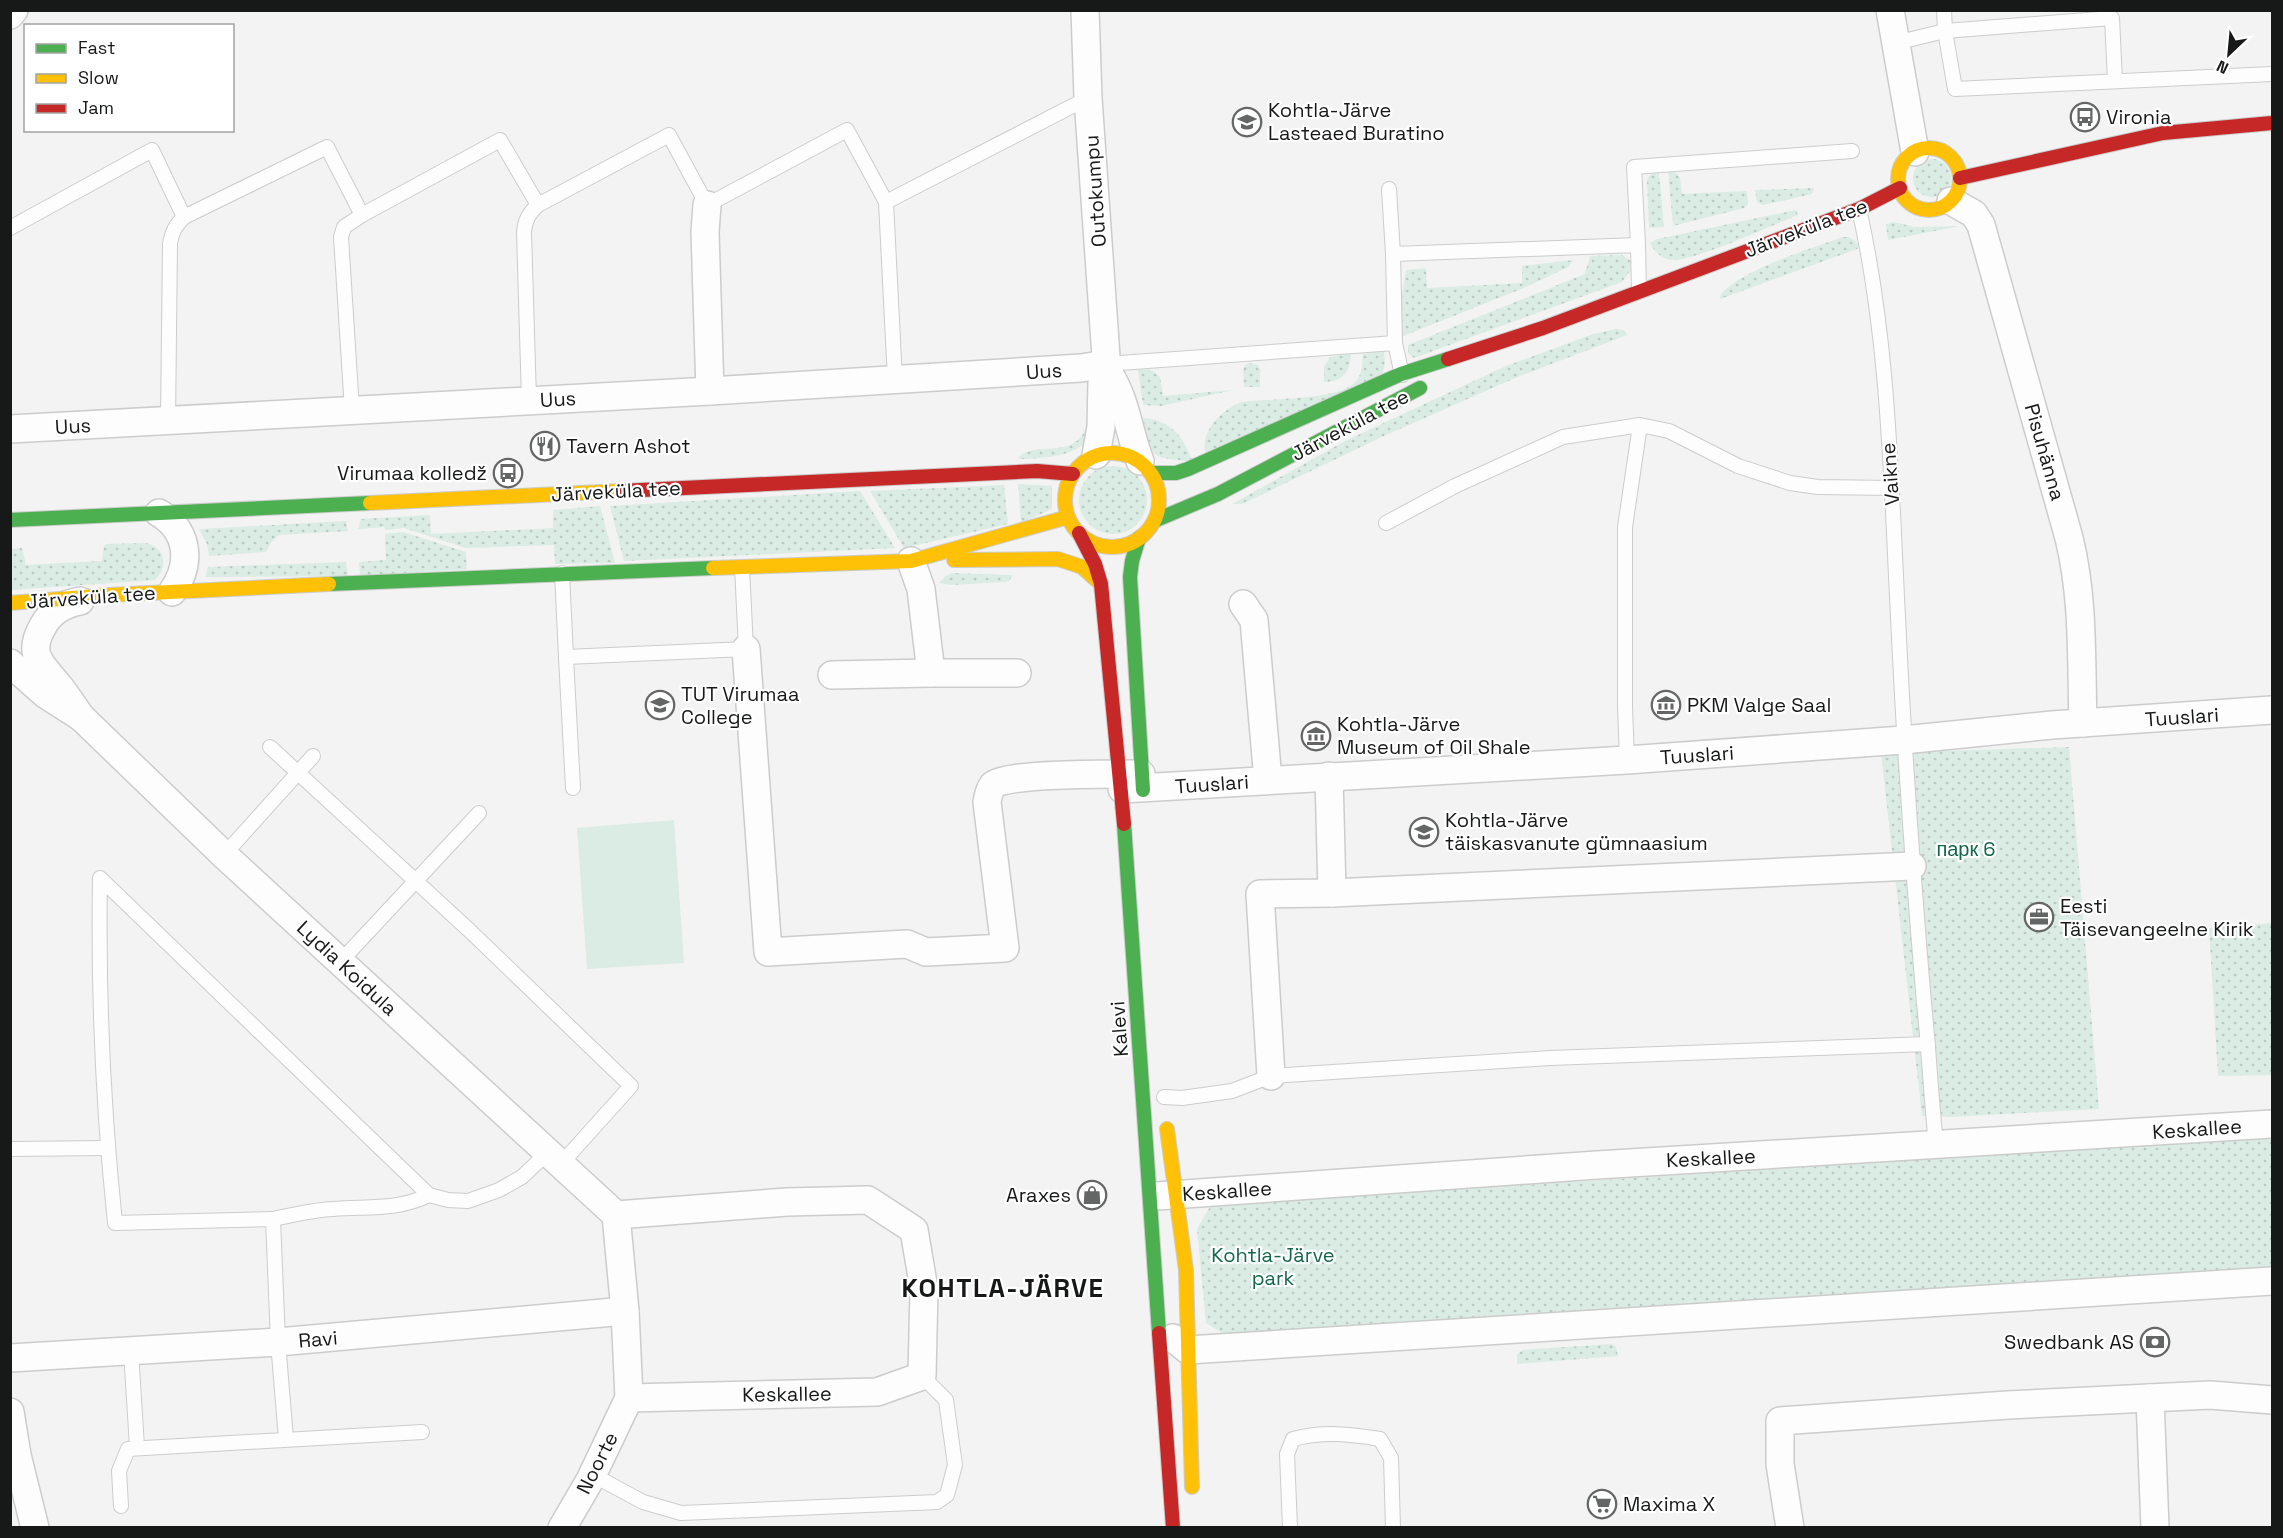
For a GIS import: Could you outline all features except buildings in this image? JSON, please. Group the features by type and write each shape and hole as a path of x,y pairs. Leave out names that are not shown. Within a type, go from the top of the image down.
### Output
{"main road":[{"path":"1956,189 2163,133 2272,123"},
{"path":"1935,149 1945,152 1958,168 1956,189 1942,207 1932,210 1912,205 1900,188 1900,171 1903,164 1915,152 1935,149"},
{"name":"Järveküla tee","path":"1146,467 1176,473 1188,469 1401,374 1543,328 1859,209 1900,188"},
{"name":"Järveküla tee","path":"1451,373 1543,328"},
{"name":"Järveküla tee","path":"1156,520 1218,494 1431,383"},
{"path":"1110,453 1125,454 1146,467 1158,488 1160,504 1156,520 1146,534 1133,543 1117,547 1101,546 1087,540 1079,533 1068,517 1065,502 1072,474 1083,463 1096,455 1110,453"},
{"name":"Järveküla tee","path":"10,520 1037,471 1072,474"},
{"name":"Järveküla tee","path":"10,603 109,595 562,573 910,561 1068,517"},
{"name":"Kalevi","path":"1079,533 1095,564 1101,584 1134,785"},
{"name":"Kalevi","path":"1139,538 1130,577 1134,785 1163,1196 1186,1270 1192,1504"},
{"path":"910,561 1058,559 1072,562 1086,569 1101,584"},
{"name":"Kalevi","path":"1164,1102 1163,1196 1158,1294 1173,1527"}],"street":[{"name":"Outokumpu","path":"1085,10 1088,98 1106,368 1102,382 1101,427 1096,455"},
{"path":"1890,10 1915,152"},
{"name":"Pisuhänna","path":"1956,189 1981,225 2076,566 2082,620 2083,723"},
{"path":"707,205 705,232 710,391"},
{"name":"Outokumpu","path":"1106,368 1119,391 1133,443 1146,467"},
{"name":"Uus","path":"10,429 1106,368"},
{"name":"Järveküla tee","path":"159,513 177,527 185,555 183,572 172,592"},
{"path":"910,561 921,589 931,673"},
{"name":"Lydia Koidula","path":"109,595 72,602 58,609 44,624 36,643 35,655 40,666 58,685 81,717 224,855 616,1215"},
{"path":"1243,604 1254,620 1268,780"},
{"name":"Tuuslari","path":"746,649 768,952 907,944 926,952 1005,948 987,802 994,784 1005,780 1134,785 1268,780 1627,760 2272,710"},
{"name":"Lydia Koidula","path":"10,663 45,694 81,717"},
{"path":"832,675 1017,673"},
{"path":"1329,776 1332,893"},
{"path":"1271,1076 1260,894 1332,893 1912,866"},
{"name":"Keskallee","path":"1163,1196 1936,1144 2272,1124"},
{"path":"629,1398 625,1311 616,1215 787,1202 868,1200 914,1230 924,1289 922,1376"},
{"path":"1158,1294 1166,1328 1176,1342 1188,1350 2272,1281"},
{"name":"Ravi","path":"10,1358 278,1342 625,1311"},
{"name":"Keskallee","path":"629,1398 877,1392 922,1376"},
{"path":"1790,1527 1780,1464 1780,1421 2008,1405 2210,1395 2272,1400"},
{"name":"Noorte","path":"562,1527 593,1475 629,1398"},
{"path":"2150,1398 2156,1527"},
{"path":"10,1412 17,1455 35,1527"}],"lane":[{"path":"1944,10 1945,31 1955,89 2272,74"},
{"path":"1895,43 1945,31 2112,18 2115,81"},
{"path":"886,202 1088,98"},
{"path":"529,400 525,221 538,205 669,135 707,205 847,130 886,202 895,380"},
{"path":"352,410 341,237 344,228 362,215 500,140 538,205"},
{"path":"168,421 170,244 177,224 184,217 327,147 362,215"},
{"path":"10,228 152,150 184,217"},
{"path":"1639,291 1634,167 1852,151"},
{"path":"1389,189 1395,343 1401,374 1410,393"},
{"name":"Vaikne","path":"1859,209 1867,247 1881,360 1892,488 1903,740 1936,1144"},
{"path":"1393,254 1638,245"},
{"path":"1106,368 1395,343"},
{"path":"1627,760 1624,683 1625,527 1640,424"},
{"path":"1386,523 1455,486 1563,438 1640,424 1669,431 1738,466 1791,483 1818,487 1892,488"},
{"path":"566,657 746,649 742,566"},
{"path":"562,573 573,788"},
{"path":"270,747 631,1086 553,1159 522,1178 468,1202 429,1195 100,878 99,969 107,1148 115,1223 273,1219 331,1209 377,1208 410,1204 429,1195"},
{"path":"224,855 313,756"},
{"path":"340,962 478,813"},
{"path":"1164,1102 1232,1091 1271,1076 1550,1058 1928,1044"},
{"path":"10,1149 107,1148"},
{"path":"273,1219 278,1342 286,1439"},
{"path":"131,1351 137,1447"},
{"path":"593,1475 644,1502 681,1513 937,1502 947,1495 955,1465 946,1400 922,1376"},
{"path":"121,1506 119,1472 128,1449 422,1432"},
{"path":"1290,1527 1287,1454 1293,1439 1315,1433 1352,1434 1380,1439 1391,1458 1394,1527"}],"green space":[{"path":"1932,159 1946,164 1951,178 1946,192 1932,197 1918,192 1913,178 1918,164"},
{"path":"1668,171 1676,173 1680,178 1682,194 1747,191 1748,204 1744,208 1673,226"},
{"path":"1655,172 1659,173 1664,227 1649,228 1647,181 1648,177"},
{"path":"1814,188 1812,194 1763,205 1757,202 1755,190"},
{"path":"1796,210 1798,215 1714,249 1682,259 1664,258 1650,243 1657,239"},
{"path":"1894,222 1914,227 1960,226 1888,240 1886,224"},
{"path":"1843,237 1849,237 1860,245 1857,249 1720,299 1721,294 1745,276"},
{"path":"1622,255 1631,261 1630,271 1622,282 1414,358 1408,353 1408,345 1585,274 1590,256"},
{"path":"1574,260 1568,267 1526,287 1401,337 1399,311 1406,270 1426,268 1427,288 1522,283 1522,266"},
{"path":"1616,329 1624,330 1627,335 1515,378 1384,436 1242,504 1232,504 1345,441 1506,366 1593,334"},
{"path":"1384,352 1385,366 1380,377 1373,383 1206,456 1206,438 1209,430 1219,416 1233,406 1241,402 1303,398 1335,392 1356,381 1362,368 1363,354"},
{"path":"1351,354 1349,366 1344,375 1336,380 1324,382 1324,367 1330,357"},
{"path":"1249,363 1258,365 1260,369 1260,387 1244,387 1243,370"},
{"path":"1138,369 1151,370 1160,377 1163,396 1233,390 1161,406 1143,405"},
{"path":"1143,418 1162,422 1175,431 1193,462 1156,455 1138,422"},
{"path":"1088,422 1088,441 1080,447 1055,456 1018,459 1024,453 1033,450 1065,447 1075,443 1083,435"},
{"path":"1106,466 1120,466 1132,471 1142,481 1147,500 1142,519 1132,529 1120,534 1106,534 1094,529 1084,519 1079,507 1079,493 1084,481 1094,471"},
{"path":"1018,484 1052,486 1052,509 1021,523"},
{"path":"1004,485 1008,524 904,548 870,491"},
{"path":"860,491 895,548 624,561 610,506"},
{"path":"600,506 615,563 555,564 554,545 466,548 404,528 358,529 361,519 430,515 431,534 553,528 553,510"},
{"path":"346,521 348,531 279,535 272,541 266,552 209,556 207,544 199,529"},
{"path":"403,532 466,552 467,569 360,576 359,562 386,560 385,534"},
{"path":"145,543 157,548 163,558 162,569 155,580 11,590 10,549 22,548 26,565 102,561 104,546 107,544"},
{"path":"346,562 348,576 205,577 208,567"},
{"path":"952,573 1013,575 1009,581 1004,582 951,585 939,583"},
{"name":"парк 6","path":"2069,747 2099,1109 1950,1117 1922,1116 1881,753"},
{"path":"674,820 684,963 587,969 577,828"},
{"path":"2272,923 2272,1075 2218,1076 2209,928"},
{"name":"Kohtla-Järve park","path":"2272,1137 2272,1267 1227,1336 1206,1323 1197,1229 1211,1205"},
{"path":"1612,1344 1616,1347 1618,1356 1517,1364 1517,1355 1522,1350"}],"traffic: fast":[{"path":"1152,473 1176,473 1188,469 1401,374 1448,359"},
{"path":"1156,520 1218,494 1420,388"},
{"path":"10,520 370,503"},
{"path":"1139,538 1130,577 1143,790"},
{"path":"329,584 713,568"},
{"path":"1124,824 1159,1333"}],"traffic: slow":[{"path":"1929,148 1951,157 1960,179 1951,201 1929,210 1907,201 1898,179 1907,157 1929,148"},
{"path":"1112,453 1130,456 1145,467 1156,482 1159,500 1156,518 1145,533 1130,544 1112,547 1094,544 1079,533 1068,518 1065,500 1068,482 1079,467 1094,456 1112,453"},
{"path":"370,503 621,491"},
{"path":"713,568 911,561 1068,517"},
{"path":"954,560 1058,559 1082,567 1101,584"},
{"path":"10,603 109,595 329,584"},
{"path":"1167,1129 1186,1270 1192,1487"}],"traffic: jam":[{"path":"1960,178 2163,133 2272,123"},
{"path":"1448,359 1543,328 1859,209 1900,188"},
{"path":"621,491 1037,471 1073,474"},
{"path":"1079,533 1095,564 1101,584 1124,824"},
{"path":"1159,1333 1173,1528"}],"place":[{"name":"Vironia","path":"2085,117"},
{"name":"Kohtla-Järve Lasteaed Buratino","path":"1247,122"},
{"name":"Tavern Ashot","path":"545,446"},
{"name":"Virumaa kolledž","path":"508,473"},
{"name":"TUT Virumaa College","path":"660,705"},
{"name":"PKM Valge Saal","path":"1666,705"},
{"name":"Kohtla-Järve Museum of Oil Shale","path":"1316,736"},
{"name":"Kohtla-Järve täiskasvanute gümnaasium","path":"1424,832"},
{"name":"Eesti Täisevangeelne Kirik","path":"2039,917"},
{"name":"Araxes","path":"1092,1195"},
{"name":"Swedbank AS","path":"2155,1342"},
{"name":"Maxima X","path":"1602,1504"}],"district":[{"name":"KOHTLA-JÄRVE","path":"1003,1288"}]}
